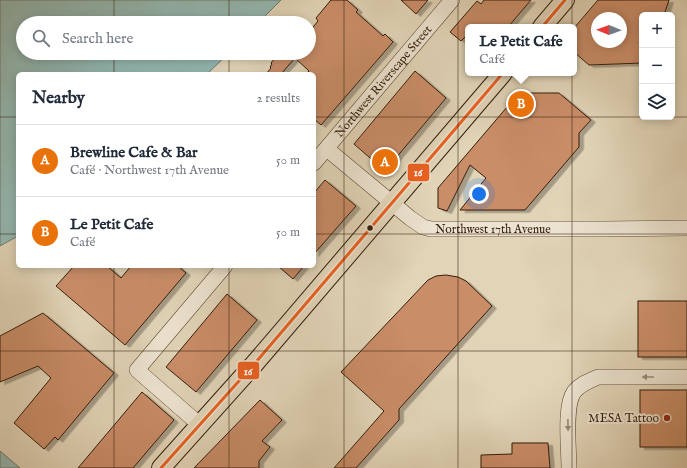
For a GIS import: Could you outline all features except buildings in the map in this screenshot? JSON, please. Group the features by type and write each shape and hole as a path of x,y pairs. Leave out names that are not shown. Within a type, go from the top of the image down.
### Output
{"main road":[{"path":"545,24 565,0"},
{"path":"161,468 256,362 500,76"}],"street":[{"name":"Northwest Riverscape Street","path":"316,161 452,0"},
{"name":"Northwest 17th Avenue","path":"327,149 410,218 423,227 439,230 687,228"},
{"path":"200,425 137,370 223,268"},
{"path":"569,468 569,409 571,398 577,388 598,377 687,377"}],"water":[{"path":"0,0 281,0 265,16 16,16 16,60 222,60 209,72 16,72 16,237 0,246"},
{"path":"0,451 20,468 0,468"}],"transit line":[{"name":"16","path":"545,24 565,0"},
{"name":"16","path":"161,468 256,362 500,76"}],"place":[{"name":"Le Petit Cafe","path":"521,104"},
{"name":"Brewline Cafe & Bar","path":"385,162"},
{"name":"MESA Tattoo","path":"667,418"}]}
